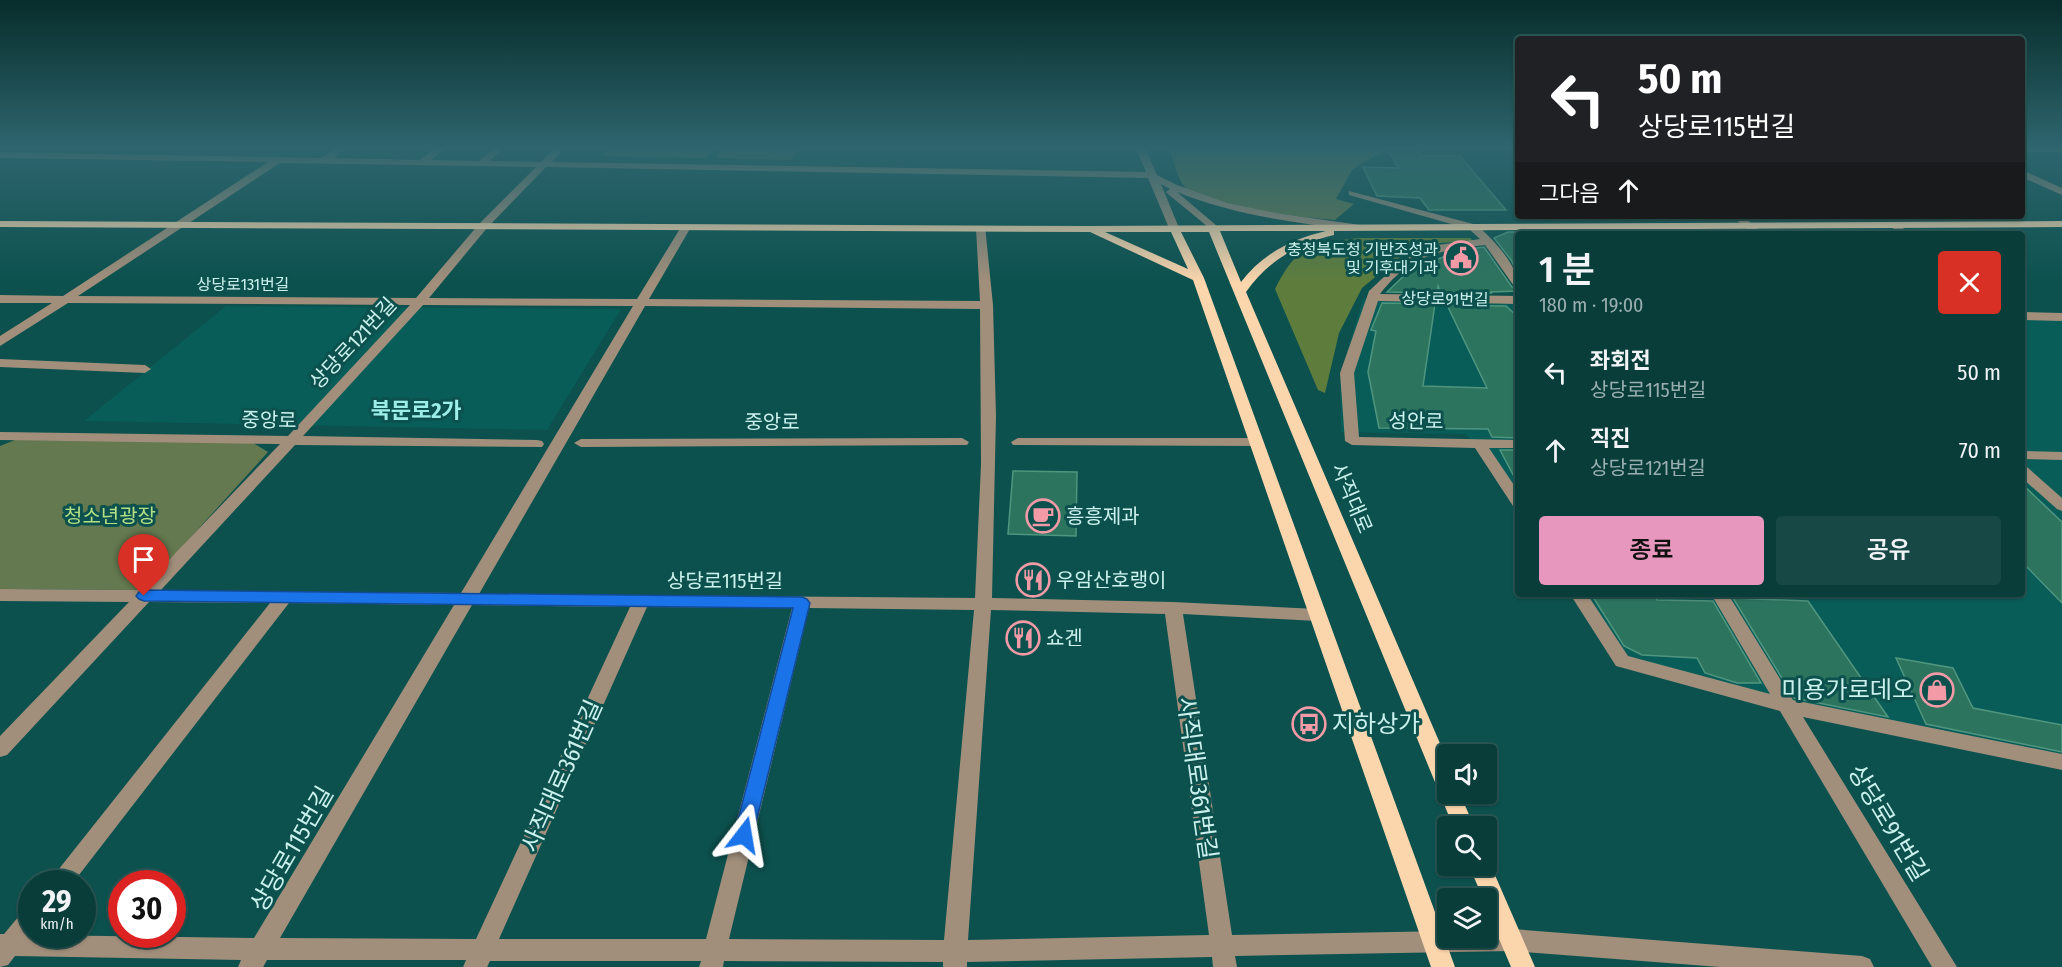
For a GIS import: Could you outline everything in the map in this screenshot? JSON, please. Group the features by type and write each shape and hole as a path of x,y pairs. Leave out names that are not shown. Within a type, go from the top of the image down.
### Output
{"main road":[{"path":"0,224 1089,229 2062,224"},
{"path":"1240,292 1255,270 1283,250 1314,237 1359,227"},
{"path":"1174,228 1198,278 1443,967"},
{"name":"사직대로","path":"1213,228 1437,761"},
{"path":"1089,229 1198,278"},
{"path":"1484,876 1523,967"}],"street":[{"path":"0,342 228,193"},
{"name":"상당로121번길","path":"0,749 291,441 419,302 483,226 516,193"},
{"path":"1158,193 1174,228"},
{"path":"1172,193 1213,228"},
{"path":"1184,193 1220,205 1285,218 1359,227"},
{"path":"1352,193 1473,227"},
{"path":"1741,219 1755,231"},
{"path":"1894,225 1903,231"},
{"name":"상당로115번길","path":"256,958 686,227"},
{"name":"상당로91번길","path":"1473,227 1488,241 1515,280"},
{"path":"955,959 983,604 990,442 987,305 981,228"},
{"path":"1372,297 1375,291 1409,259 1438,248 1488,241"},
{"name":"상당로91번길","path":"1372,297 1515,300"},
{"name":"성안로","path":"1372,297 1347,373 1353,441 1515,444"},
{"name":"상당로131번길","path":"0,299 419,302"},
{"name":"상당로121번길","path":"419,302 987,305"},
{"path":"2025,315 2061,318"},
{"path":"0,363 145,369"},
{"name":"중앙로","path":"0,436 537,444"},
{"name":"중앙로","path":"581,443 962,442"},
{"path":"1018,442 1256,442"},
{"path":"1479,443 1515,498"},
{"path":"2025,455 2062,456"},
{"path":"2025,473 2062,507"},
{"path":"0,595 466,600"},
{"path":"1580,597 1622,661 1787,706 2062,762"},
{"name":"상당로91번길","path":"1721,597 1945,967"},
{"path":"69,870 284,598"},
{"name":"상당로115번길","path":"466,600 983,604"},
{"name":"사직대로361번길","path":"479,958 641,601"},
{"path":"713,959 802,603"},
{"path":"983,604 1173,608 1317,615"},
{"name":"사직대로361번길","path":"1173,608 1223,957"},
{"path":"3,949 18,932"},
{"path":"3,949 256,958 955,959 1223,957 1512,940 1862,967"}],"shaded area":[{"path":"1360,238 1471,238 1472,241 1440,243 1397,259 1362,288 1339,333 1325,393 1318,390 1275,289 1291,263 1308,248 1318,244"},
{"path":"1363,299 1515,303 1515,501 1466,434 1341,432 1340,376"},
{"path":"226,306 621,309 547,430 84,421"},
{"path":"2025,319 2062,320 2062,756 1769,696 1627,657 1585,597 2025,597"}],"green space":[{"path":"1339,193 1336,199 1354,204 1335,220 1256,210 1194,194"},
{"name":"청소년광장","path":"15,440 250,441 268,452 143,590 0,589 0,446"}],"building":[{"path":"1376,193 1492,193 1506,210 1429,210 1420,198 1377,196"},
{"path":"1508,232 1515,232 1515,269 1511,260 1494,238"},
{"path":"1484,247 1515,291 1441,293 1438,286 1437,293 1387,292 1411,269 1462,250"},
{"path":"1382,303 1435,304 1423,386 1487,388 1447,305 1506,306 1515,314 1515,438 1492,437 1488,429 1379,428 1368,372 1376,331 1371,330"},
{"path":"1500,450 1515,450 1515,478"},
{"name":"흥흥제과","path":"1013,471 1077,472 1076,536 1008,534"},
{"path":"2025,487 2062,522 2062,603 2025,565"},
{"path":"1593,597 1656,597 1657,600 1713,601 1761,683 1737,683 1705,673 1697,658 1642,655 1624,646"},
{"path":"1733,598 1808,601 1888,717 1794,698"},
{"path":"1896,658 1953,668 1973,708 2062,725 2062,752 1926,724"}],"place":[{"name":"충청북도청 기반조성과 및 기후대기과","path":"1461,258"},
{"name":"흥흥제과","path":"1043,516"},
{"name":"우암산호랭이","path":"1033,580"},
{"name":"쇼겐","path":"1023,638"},
{"name":"미용가로데오","path":"1937,690"},
{"name":"지하상가","path":"1309,724"}],"district":[{"name":"북문로2가","path":"416,410"}],"route":[{"path":"144,596 802,603 744,835"}]}
